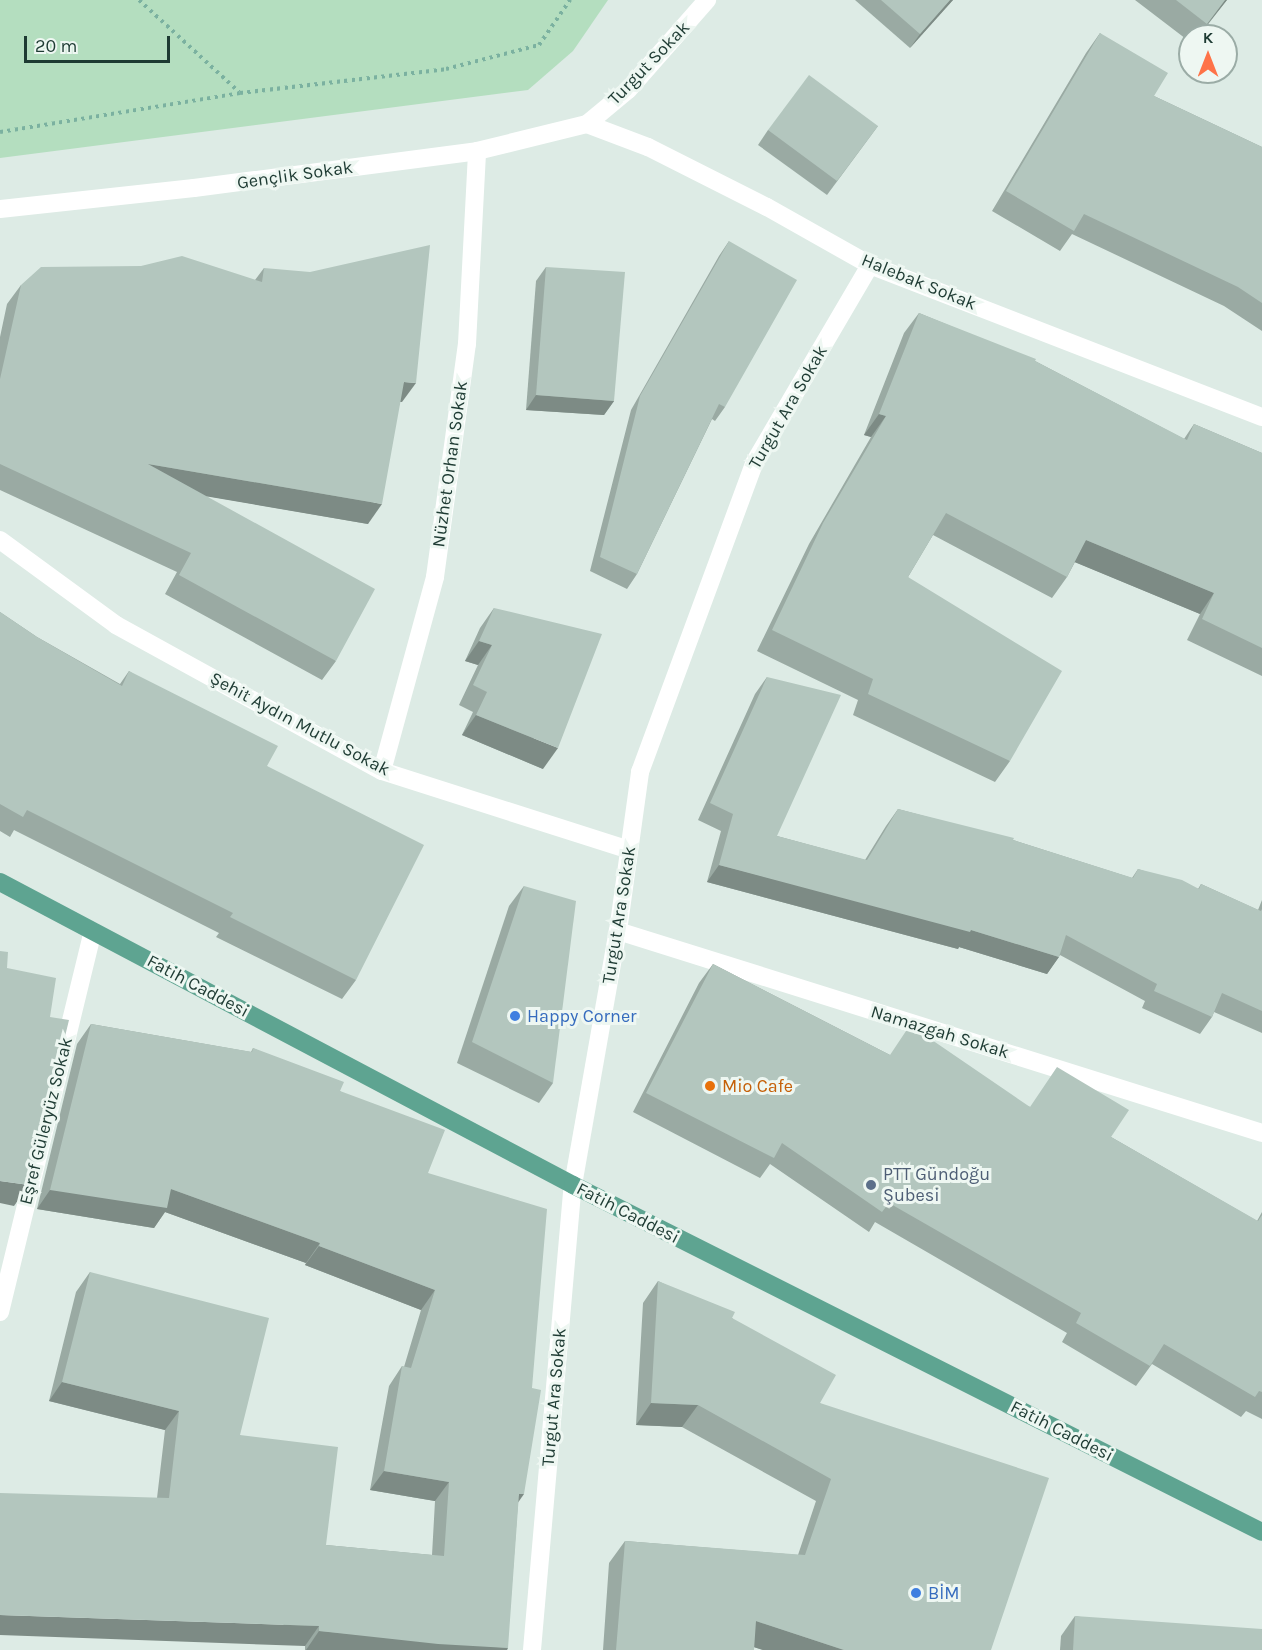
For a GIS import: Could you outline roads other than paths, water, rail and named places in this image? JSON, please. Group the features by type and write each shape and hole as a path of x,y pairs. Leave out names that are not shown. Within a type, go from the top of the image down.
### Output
{"main road":[{"name":"Fatih Caddesi","path":"0,882 573,1185 1262,1532"}],"street":[{"name":"Turgut Sokak","path":"587,124 628,90 707,0"},
{"name":"Gençlik Sokak","path":"0,209 194,188 477,151 587,124"},
{"name":"Halebak Sokak","path":"587,124 648,147 767,207 870,265 1262,417"},
{"name":"Nüzhet Orhan Sokak","path":"382,771 435,577 467,344 477,151"},
{"name":"Turgut Ara Sokak","path":"532,1650 573,1185 618,931 640,772 754,463 870,265"},
{"name":"Şehit Aydın Mutlu Sokak","path":"0,540 116,625 382,771 630,850"},
{"name":"Eşref Güleryüz Sokak","path":"0,1312 93,931"},
{"name":"Namazgah Sokak","path":"618,931 1262,1133"}],"place":[{"name":"Happy Corner","path":"515,1016"},
{"name":"Mio Cafe","path":"710,1086"},
{"name":"PTT Gündoğu Şubesi","path":"871,1185"},
{"name":"BİM","path":"916,1593"}]}
